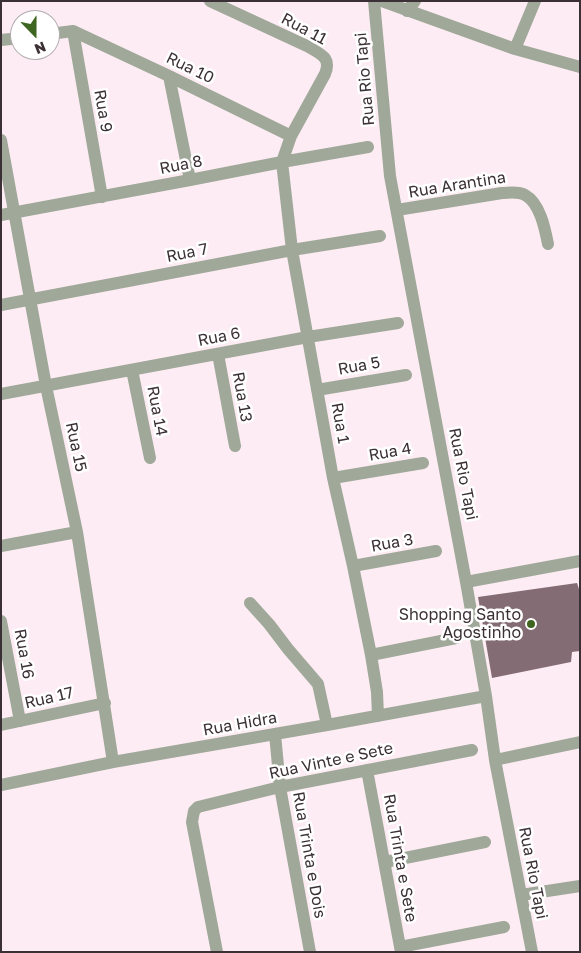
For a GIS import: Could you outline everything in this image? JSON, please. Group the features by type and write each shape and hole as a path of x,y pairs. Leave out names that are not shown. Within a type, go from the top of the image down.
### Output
{"street":[{"name":"Rua 11","path":"210,1 307,46 321,54 328,63"},
{"name":"Rua Rio Tapi","path":"374,1 390,176 466,582 495,760 532,952"},
{"path":"382,1 411,6 515,49 580,67"},
{"path":"515,49 535,1"},
{"path":"60,33 73,31"},
{"name":"Rua 10","path":"73,31 291,136"},
{"name":"Rua 9","path":"73,31 102,197"},
{"name":"Rua 1","path":"328,63 320,84 291,136 282,162 292,250 333,478 371,655 377,692 378,716"},
{"path":"169,76 190,180"},
{"name":"Rua 15","path":"1,140 8,214 30,300 77,532 113,762"},
{"name":"Rua 8","path":"8,214 368,147"},
{"name":"Rua Arantina","path":"397,210 516,192 525,195 533,202 544,224 548,244"},
{"name":"Rua 7","path":"1,305 292,250 380,236"},
{"name":"Rua 6","path":"1,394 308,337 398,323"},
{"name":"Rua 13","path":"218,354 235,446"},
{"name":"Rua 14","path":"132,370 150,458"},
{"name":"Rua 5","path":"318,390 406,375"},
{"name":"Rua 4","path":"333,478 423,463"},
{"path":"1,546 77,532"},
{"name":"Rua 3","path":"353,566 436,551"},
{"path":"466,582 580,561"},
{"path":"250,603 318,684 327,725"},
{"name":"Rua 16","path":"2,629 20,722"},
{"path":"371,655 456,638"},
{"name":"Rua Hidra","path":"1,785 113,762 486,696"},
{"name":"Rua 17","path":"1,725 104,703"},
{"name":"Rua Trinta e Dois","path":"275,734 280,787 310,952"},
{"path":"495,760 580,742"},
{"name":"Rua Vinte e Sete","path":"217,952 192,822 194,811 198,808 280,787 472,750"},
{"name":"Rua Trinta e Sete","path":"367,770 401,949"},
{"path":"385,862 485,842"},
{"path":"521,895 580,886"},
{"path":"401,949 504,927"}],"building":[{"name":"Shopping Santo Agostinho","path":"577,583 580,592 580,651 572,652 571,662 492,678 478,597"}],"place":[{"name":"Shopping Santo Agostinho","path":"531,624"}]}
